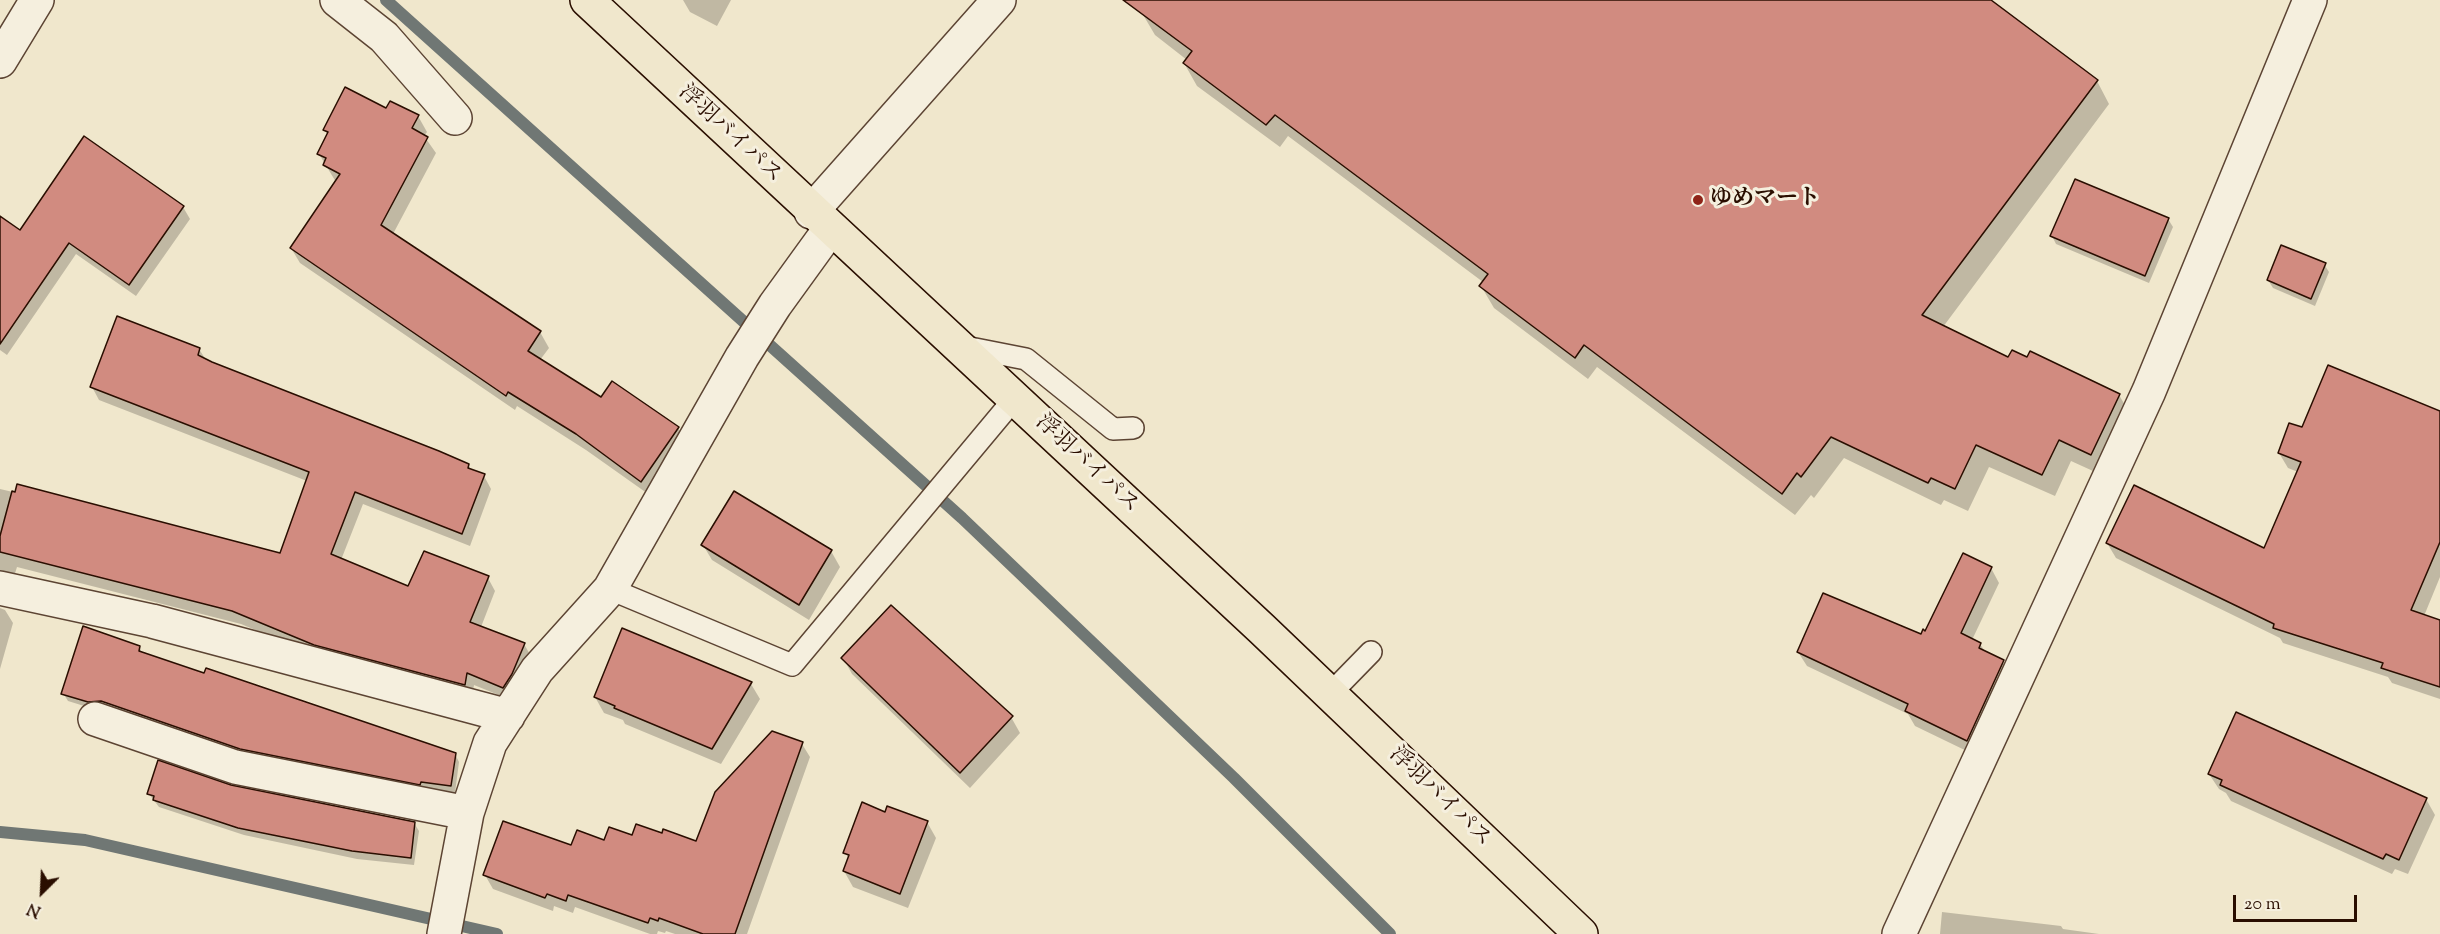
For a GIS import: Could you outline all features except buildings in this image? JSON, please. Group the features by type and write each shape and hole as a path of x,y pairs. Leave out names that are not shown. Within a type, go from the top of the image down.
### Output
{"highway":[{"name":"浮羽バイパス","path":"586,0 1015,398 1581,934"}],"street":[{"path":"2,55 37,0"},
{"path":"337,0 384,37 455,118"},
{"path":"446,924 467,813 490,743 537,670 610,589 742,357 775,305 821,220 999,0"},
{"path":"1899,934 2149,391 2310,0"},
{"path":"0,588 153,621 508,716"},
{"path":"96,719 235,767 467,813"}],"lane":[{"path":"957,346 1026,359 1113,429 1133,428"},
{"path":"610,589 792,665 1015,398"},
{"path":"1330,694 1371,652"}],"waterway":[{"path":"386,0 962,518 1234,778 1390,934"},
{"path":"0,832 85,840 497,934"}],"place":[{"name":"ゆめマート","path":"1698,200"}]}
